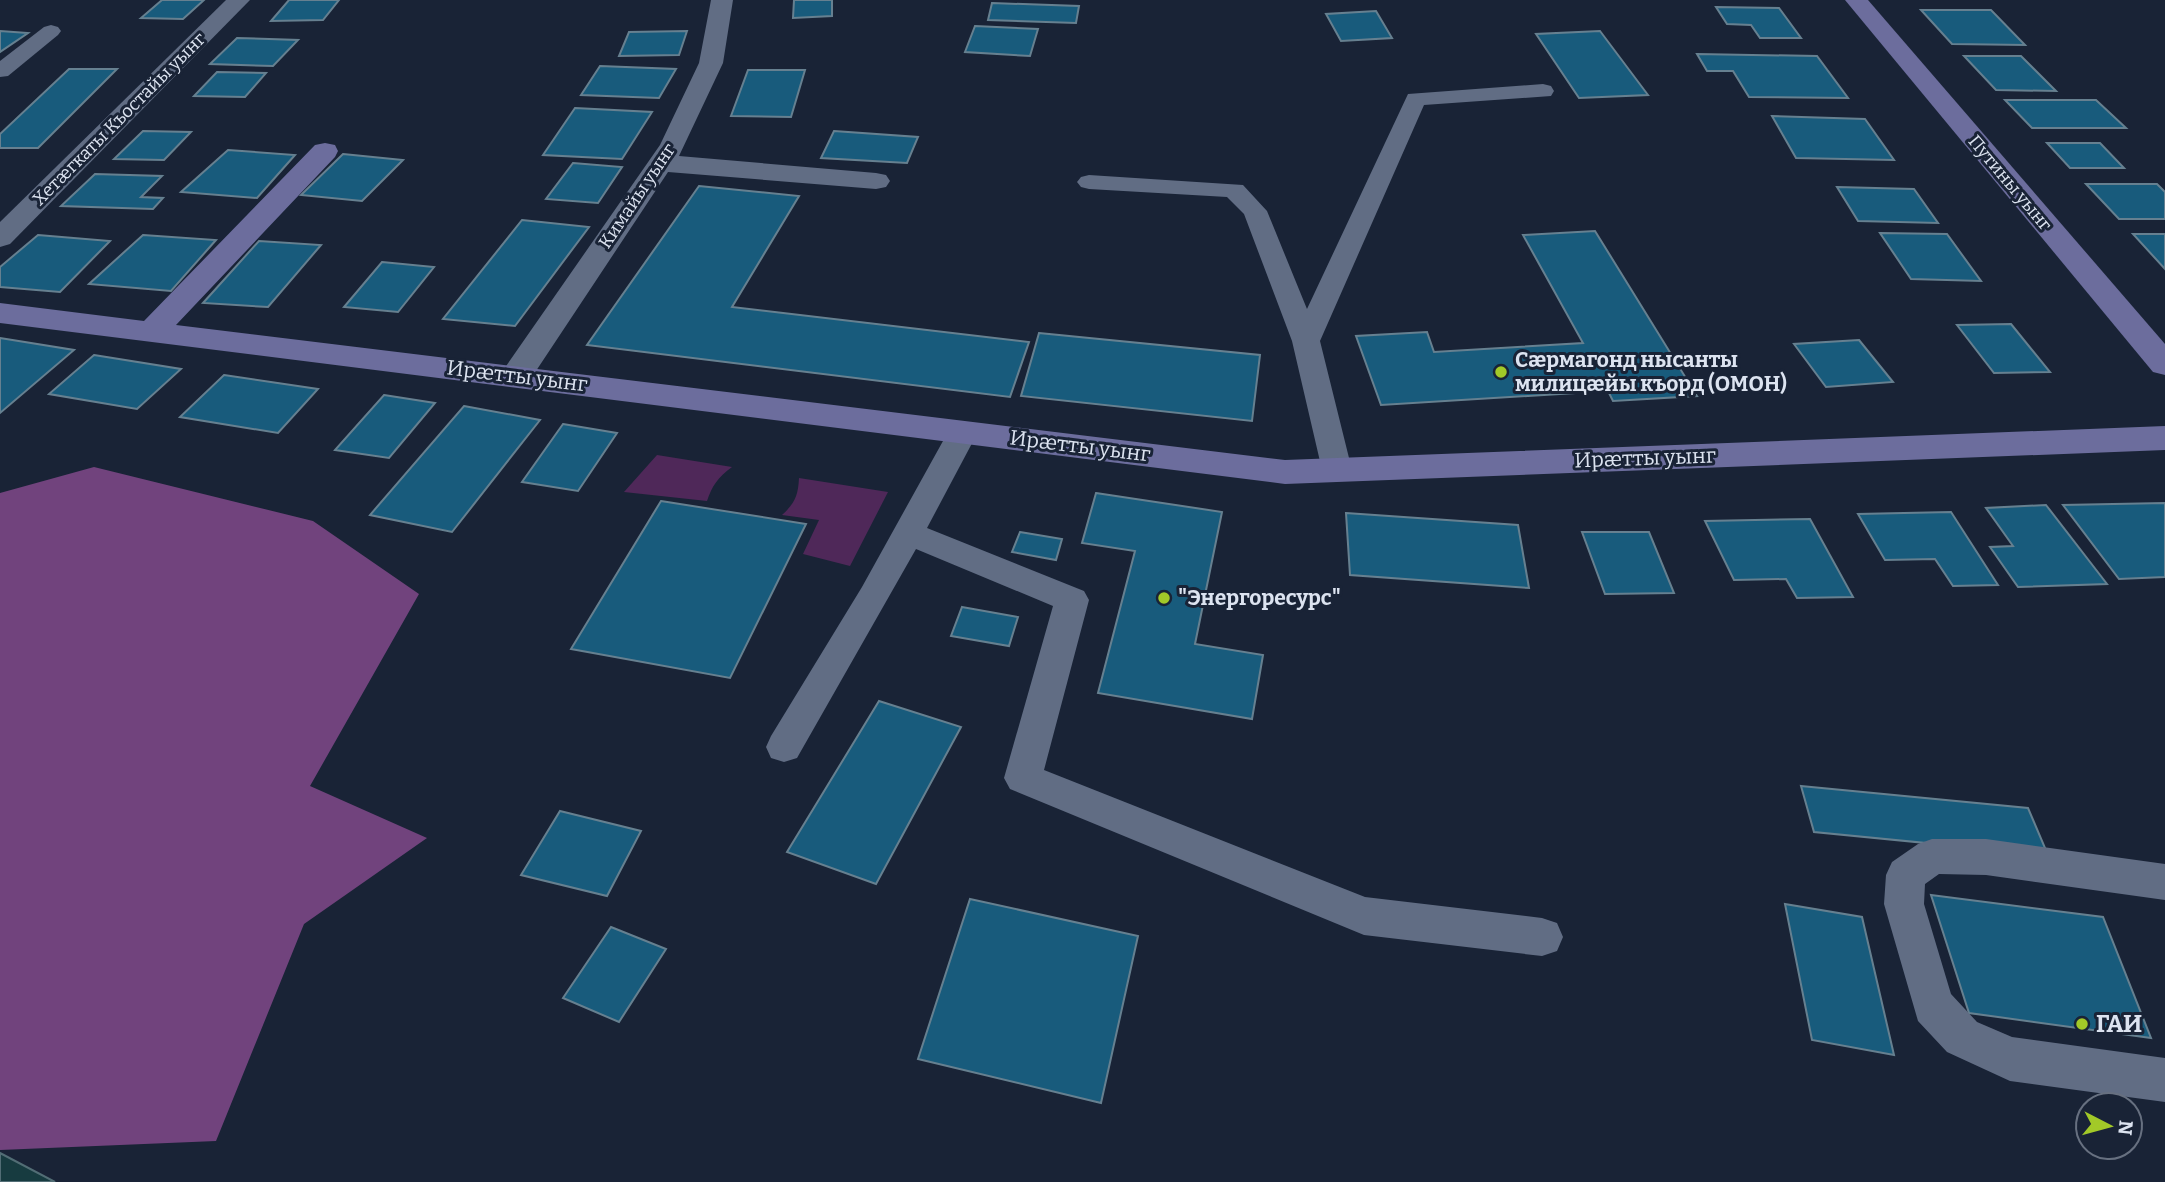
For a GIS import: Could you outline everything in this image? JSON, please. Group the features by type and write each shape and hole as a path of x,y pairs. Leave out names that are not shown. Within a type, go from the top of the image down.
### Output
{"street":[{"name":"Хетæгкаты Къостайы уынг","path":"0,238 239,0"},
{"name":"Кимайы уынг","path":"516,376 673,145 711,63 722,0"},
{"name":"Путины уынг","path":"1856,0 2165,365"},
{"path":"151,331 324,151"},
{"path":"660,163 876,181"},
{"name":"Ирæтты уынг","path":"0,313 1285,472 2165,438"}],"lane":[{"path":"0,71 51,31"},
{"path":"1306,341 1416,99 1543,90"},
{"path":"1089,182 1234,190 1255,211 1306,341 1337,470"},
{"path":"784,747 874,596 963,432"},
{"path":"908,533 1072,600 1023,778 1364,916 1542,937"},
{"path":"2165,882 1986,857 1932,856 1906,875 1904,904 1933,1006 1962,1037 2010,1059 2165,1080"}],"shaded area":[{"path":"657,455 732,467 716,482 707,501 624,492"},
{"path":"94,467 313,521 419,594 310,786 427,838 304,924 216,1141 0,1150 0,493"},
{"path":"799,478 888,492 850,566 803,554 819,520 782,515 795,499"},
{"path":"0,1153 55,1182 0,1182"}],"building":[{"path":"162,0 204,0 183,19 141,18"},
{"path":"289,0 339,0 323,20 271,21"},
{"path":"794,0 832,0 832,16 793,18"},
{"path":"992,3 1079,6 1076,23 988,20"},
{"path":"1716,7 1779,8 1801,38 1760,38 1751,25 1727,24"},
{"path":"1921,10 1991,10 2025,45 1952,44"},
{"path":"1376,11 1392,38 1341,41 1326,14"},
{"path":"975,26 1038,29 1030,56 965,52"},
{"path":"0,31 28,33 0,52"},
{"path":"687,31 679,55 619,56 629,32"},
{"path":"1600,31 1648,95 1579,98 1536,34"},
{"path":"237,38 298,40 273,66 210,64"},
{"path":"1697,54 1817,56 1848,98 1749,97 1733,71 1707,71"},
{"path":"1964,56 2021,56 2056,91 1996,90"},
{"path":"600,66 676,69 659,98 581,95"},
{"path":"69,69 117,69 38,148 0,148 0,134"},
{"path":"748,70 805,70 791,117 731,116"},
{"path":"217,72 266,73 245,97 194,96"},
{"path":"2005,100 2096,100 2126,128 2032,128"},
{"path":"575,108 652,112 622,159 543,155"},
{"path":"1772,116 1865,119 1894,160 1796,158"},
{"path":"143,131 191,132 164,160 114,159"},
{"path":"834,131 918,137 907,163 821,158"},
{"path":"2047,143 2100,143 2124,168 2070,168"},
{"path":"228,150 295,155 257,198 181,192"},
{"path":"343,154 403,160 362,201 301,195"},
{"path":"573,163 622,167 598,203 546,199"},
{"path":"95,174 162,176 141,197 163,198 153,209 61,206"},
{"path":"2086,184 2157,184 2165,192 2165,219 2119,219"},
{"path":"699,186 799,196 732,307 1029,342 1010,397 587,345"},
{"path":"1837,187 1914,189 1938,223 1858,221"},
{"path":"522,220 589,227 515,326 443,319"},
{"path":"1595,231 1697,396 1613,401 1608,391 1381,405 1356,336 1427,332 1434,352 1583,343 1523,235"},
{"path":"1880,233 1947,234 1981,281 1911,279"},
{"path":"2133,234 2165,234 2165,269"},
{"path":"38,235 110,241 60,292 0,287 0,267"},
{"path":"143,235 216,240 171,291 89,284"},
{"path":"259,241 321,245 268,307 203,303"},
{"path":"382,262 434,267 398,312 344,307"},
{"path":"2011,324 2050,372 1994,373 1957,325"},
{"path":"1039,333 1260,355 1252,421 1021,396"},
{"path":"0,338 74,350 0,413"},
{"path":"1859,340 1893,382 1826,387 1794,344"},
{"path":"94,355 181,369 137,409 49,394"},
{"path":"224,375 318,389 278,433 180,417"},
{"path":"384,395 435,403 389,458 335,450"},
{"path":"464,406 540,420 452,532 370,515"},
{"path":"563,424 617,433 578,491 522,482"},
{"name":"\"Энергоресурс\"","path":"1096,493 1222,512 1195,644 1263,655 1252,719 1098,693 1135,551 1082,543"},
{"path":"661,501 806,524 730,678 571,649"},
{"path":"2165,503 2165,577 2119,579 2063,505"},
{"path":"2046,505 2107,584 2018,587 1990,547 2013,546 1986,508"},
{"path":"1951,512 1998,585 1953,586 1935,559 1885,560 1858,514"},
{"path":"1346,513 1518,525 1529,588 1350,575"},
{"path":"1810,519 1853,597 1797,598 1786,579 1734,580 1705,521"},
{"path":"1020,532 1062,539 1056,560 1012,552"},
{"path":"1582,532 1649,532 1674,593 1605,594"},
{"path":"962,607 1018,617 1009,646 951,636"},
{"path":"879,701 961,727 876,884 787,852"},
{"path":"1801,786 2028,808 2048,855 1814,832"},
{"path":"560,811 641,831 607,896 521,875"},
{"path":"1931,895 2103,917 2151,1038 1969,1013"},
{"path":"970,899 1138,936 1101,1103 918,1059"},
{"path":"1785,904 1862,917 1894,1055 1812,1040"},
{"path":"611,927 666,949 619,1022 563,998"}],"place":[{"name":"Сæрмагонд нысанты милицæйы къорд (ОМОН)","path":"1501,372"},
{"name":"\"Энергоресурс\"","path":"1164,598"},
{"name":"ГАИ","path":"2082,1024"}]}
